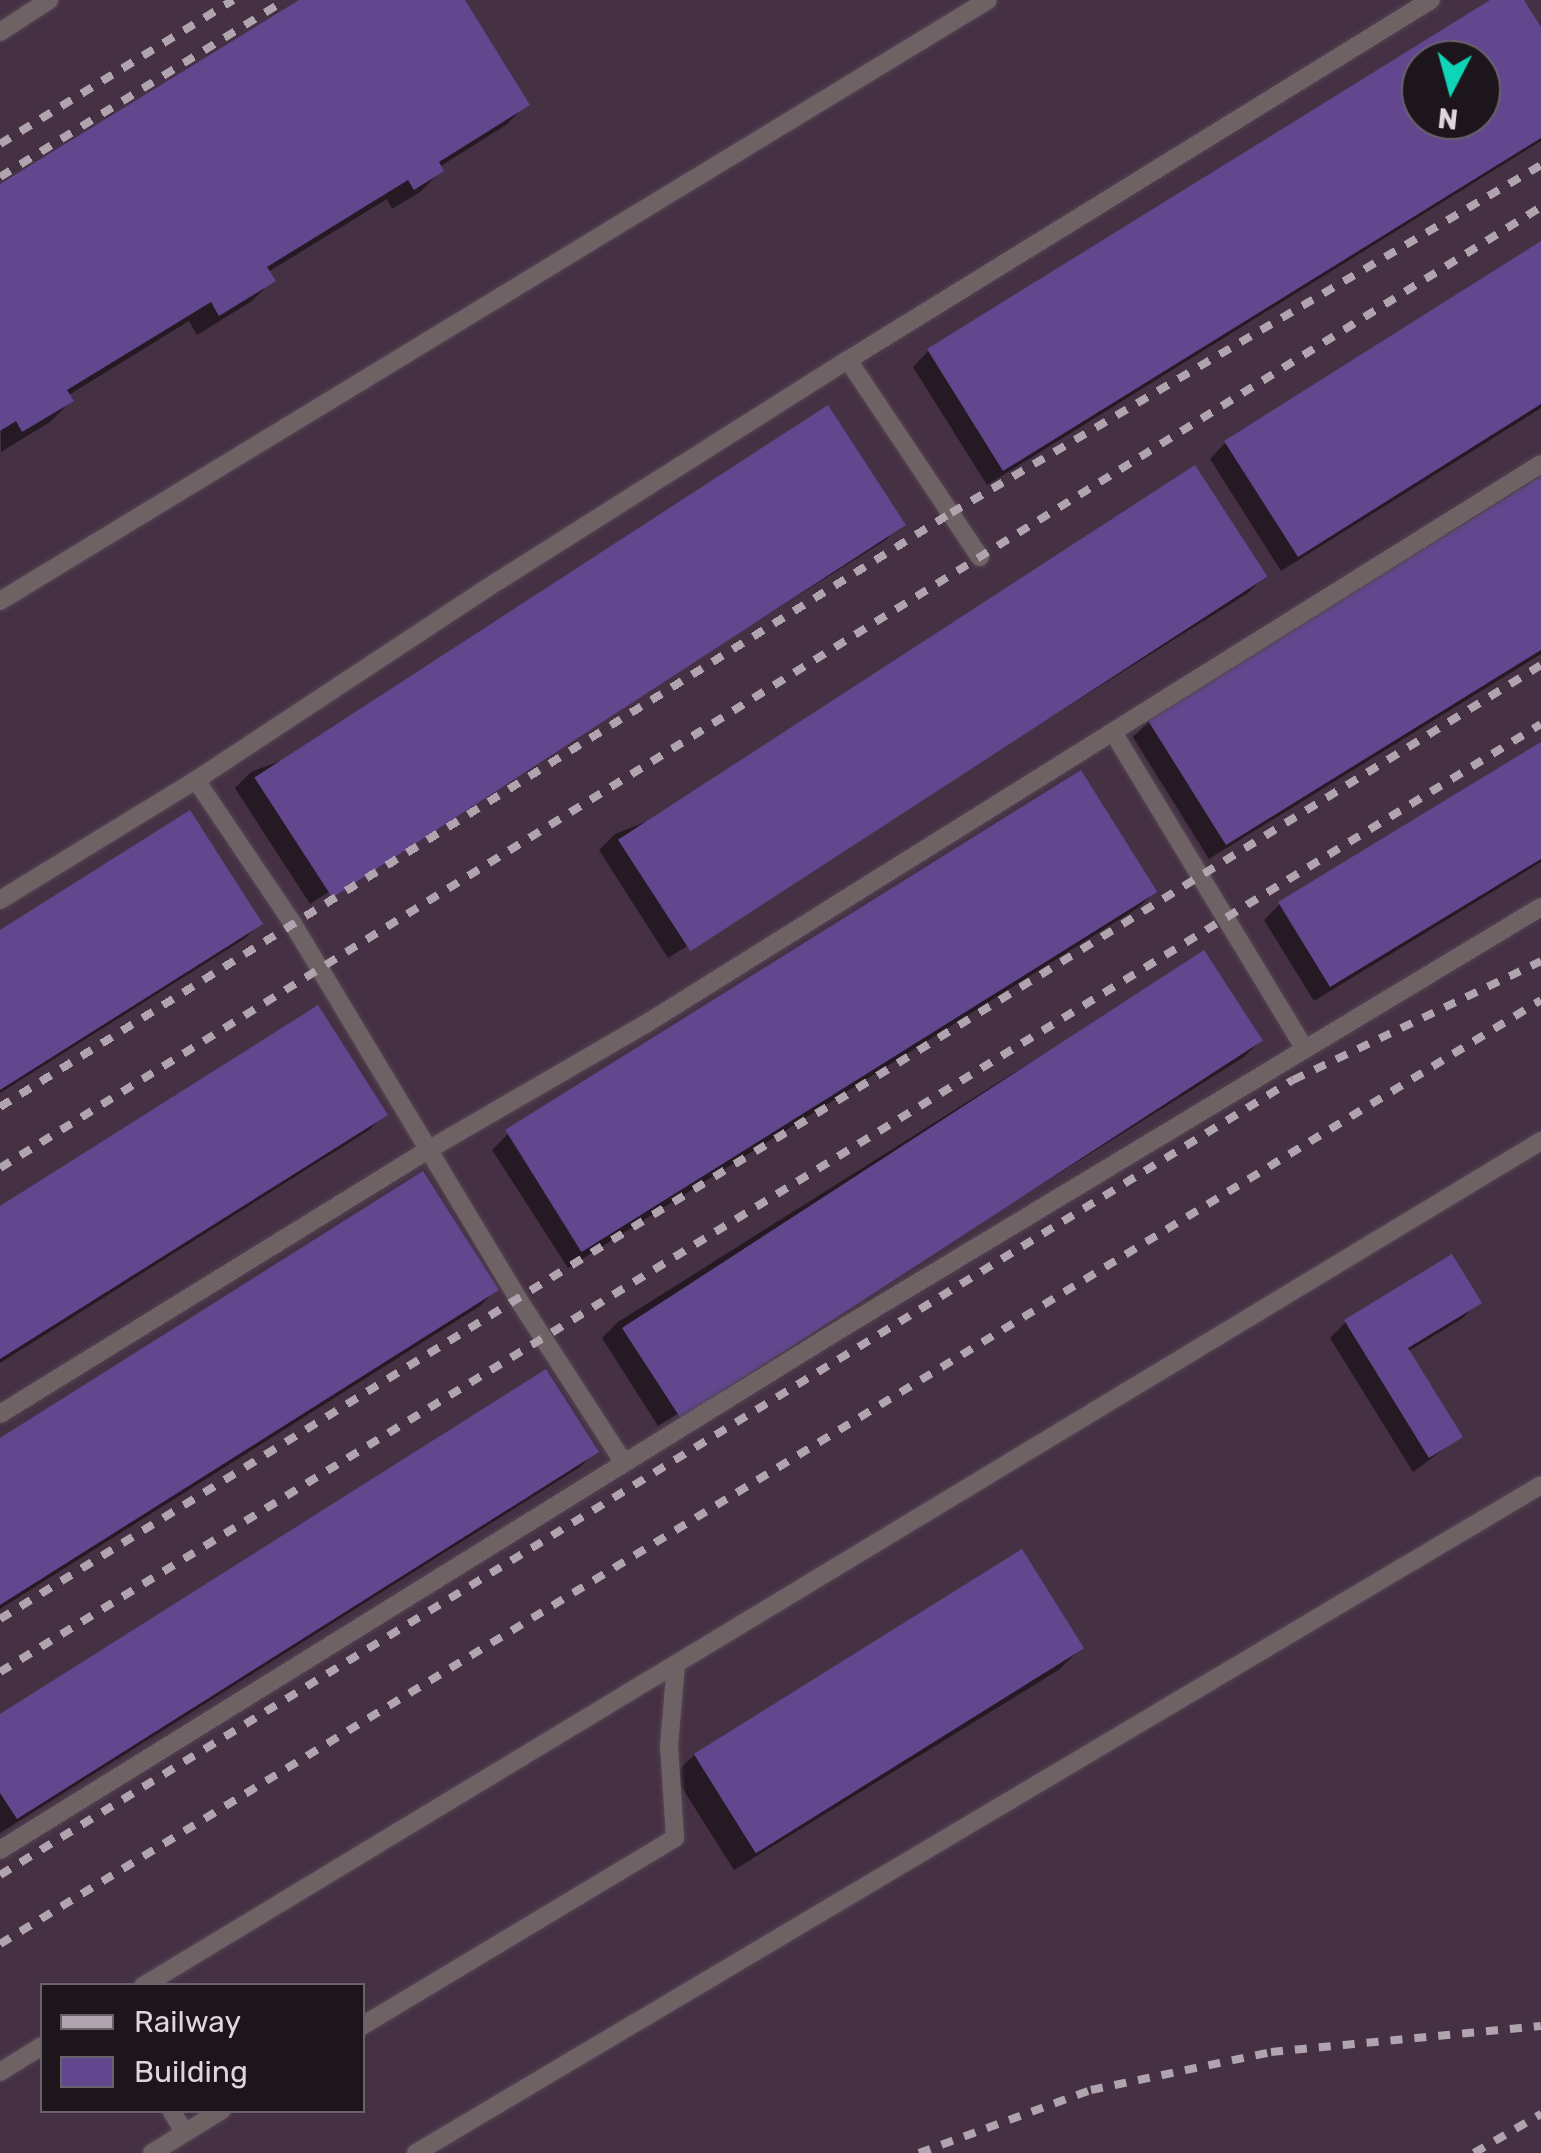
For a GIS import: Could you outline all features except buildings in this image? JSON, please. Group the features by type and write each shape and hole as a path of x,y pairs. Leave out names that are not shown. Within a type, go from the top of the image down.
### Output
{"lane":[{"path":"0,32 49,0"},
{"path":"0,602 988,0"},
{"path":"0,900 196,780 498,580 1431,0"},
{"path":"848,360 980,557"},
{"path":"0,1414 428,1150 644,1025 1541,464"},
{"path":"1112,732 1304,1048"},
{"path":"196,780 293,924 428,1150 624,1463"},
{"path":"0,1850 624,1463 1541,906"},
{"path":"148,1983 1541,1141"},
{"path":"416,2153 1541,1484"},
{"path":"365,2024 675,1838 669,1746 676,1664"},
{"path":"0,2072 40,2047"},
{"path":"173,2113 185,2133"},
{"path":"152,2153 217,2113"}],"shaded area":[{"path":"0,0 1541,0 1541,2153 0,2153"}],"railway":[{"path":"0,144 233,0"},
{"path":"0,177 285,0"},
{"path":"0,1107 951,513 1541,165"},
{"path":"0,1168 1541,207"},
{"path":"0,1619 1541,665"},
{"path":"0,1672 1541,724"},
{"path":"0,1875 1293,1080 1541,961"},
{"path":"0,1944 1541,1000"},
{"path":"919,2153 1091,2090 1271,2052 1541,2026"},
{"path":"1474,2153 1541,2114"}]}
